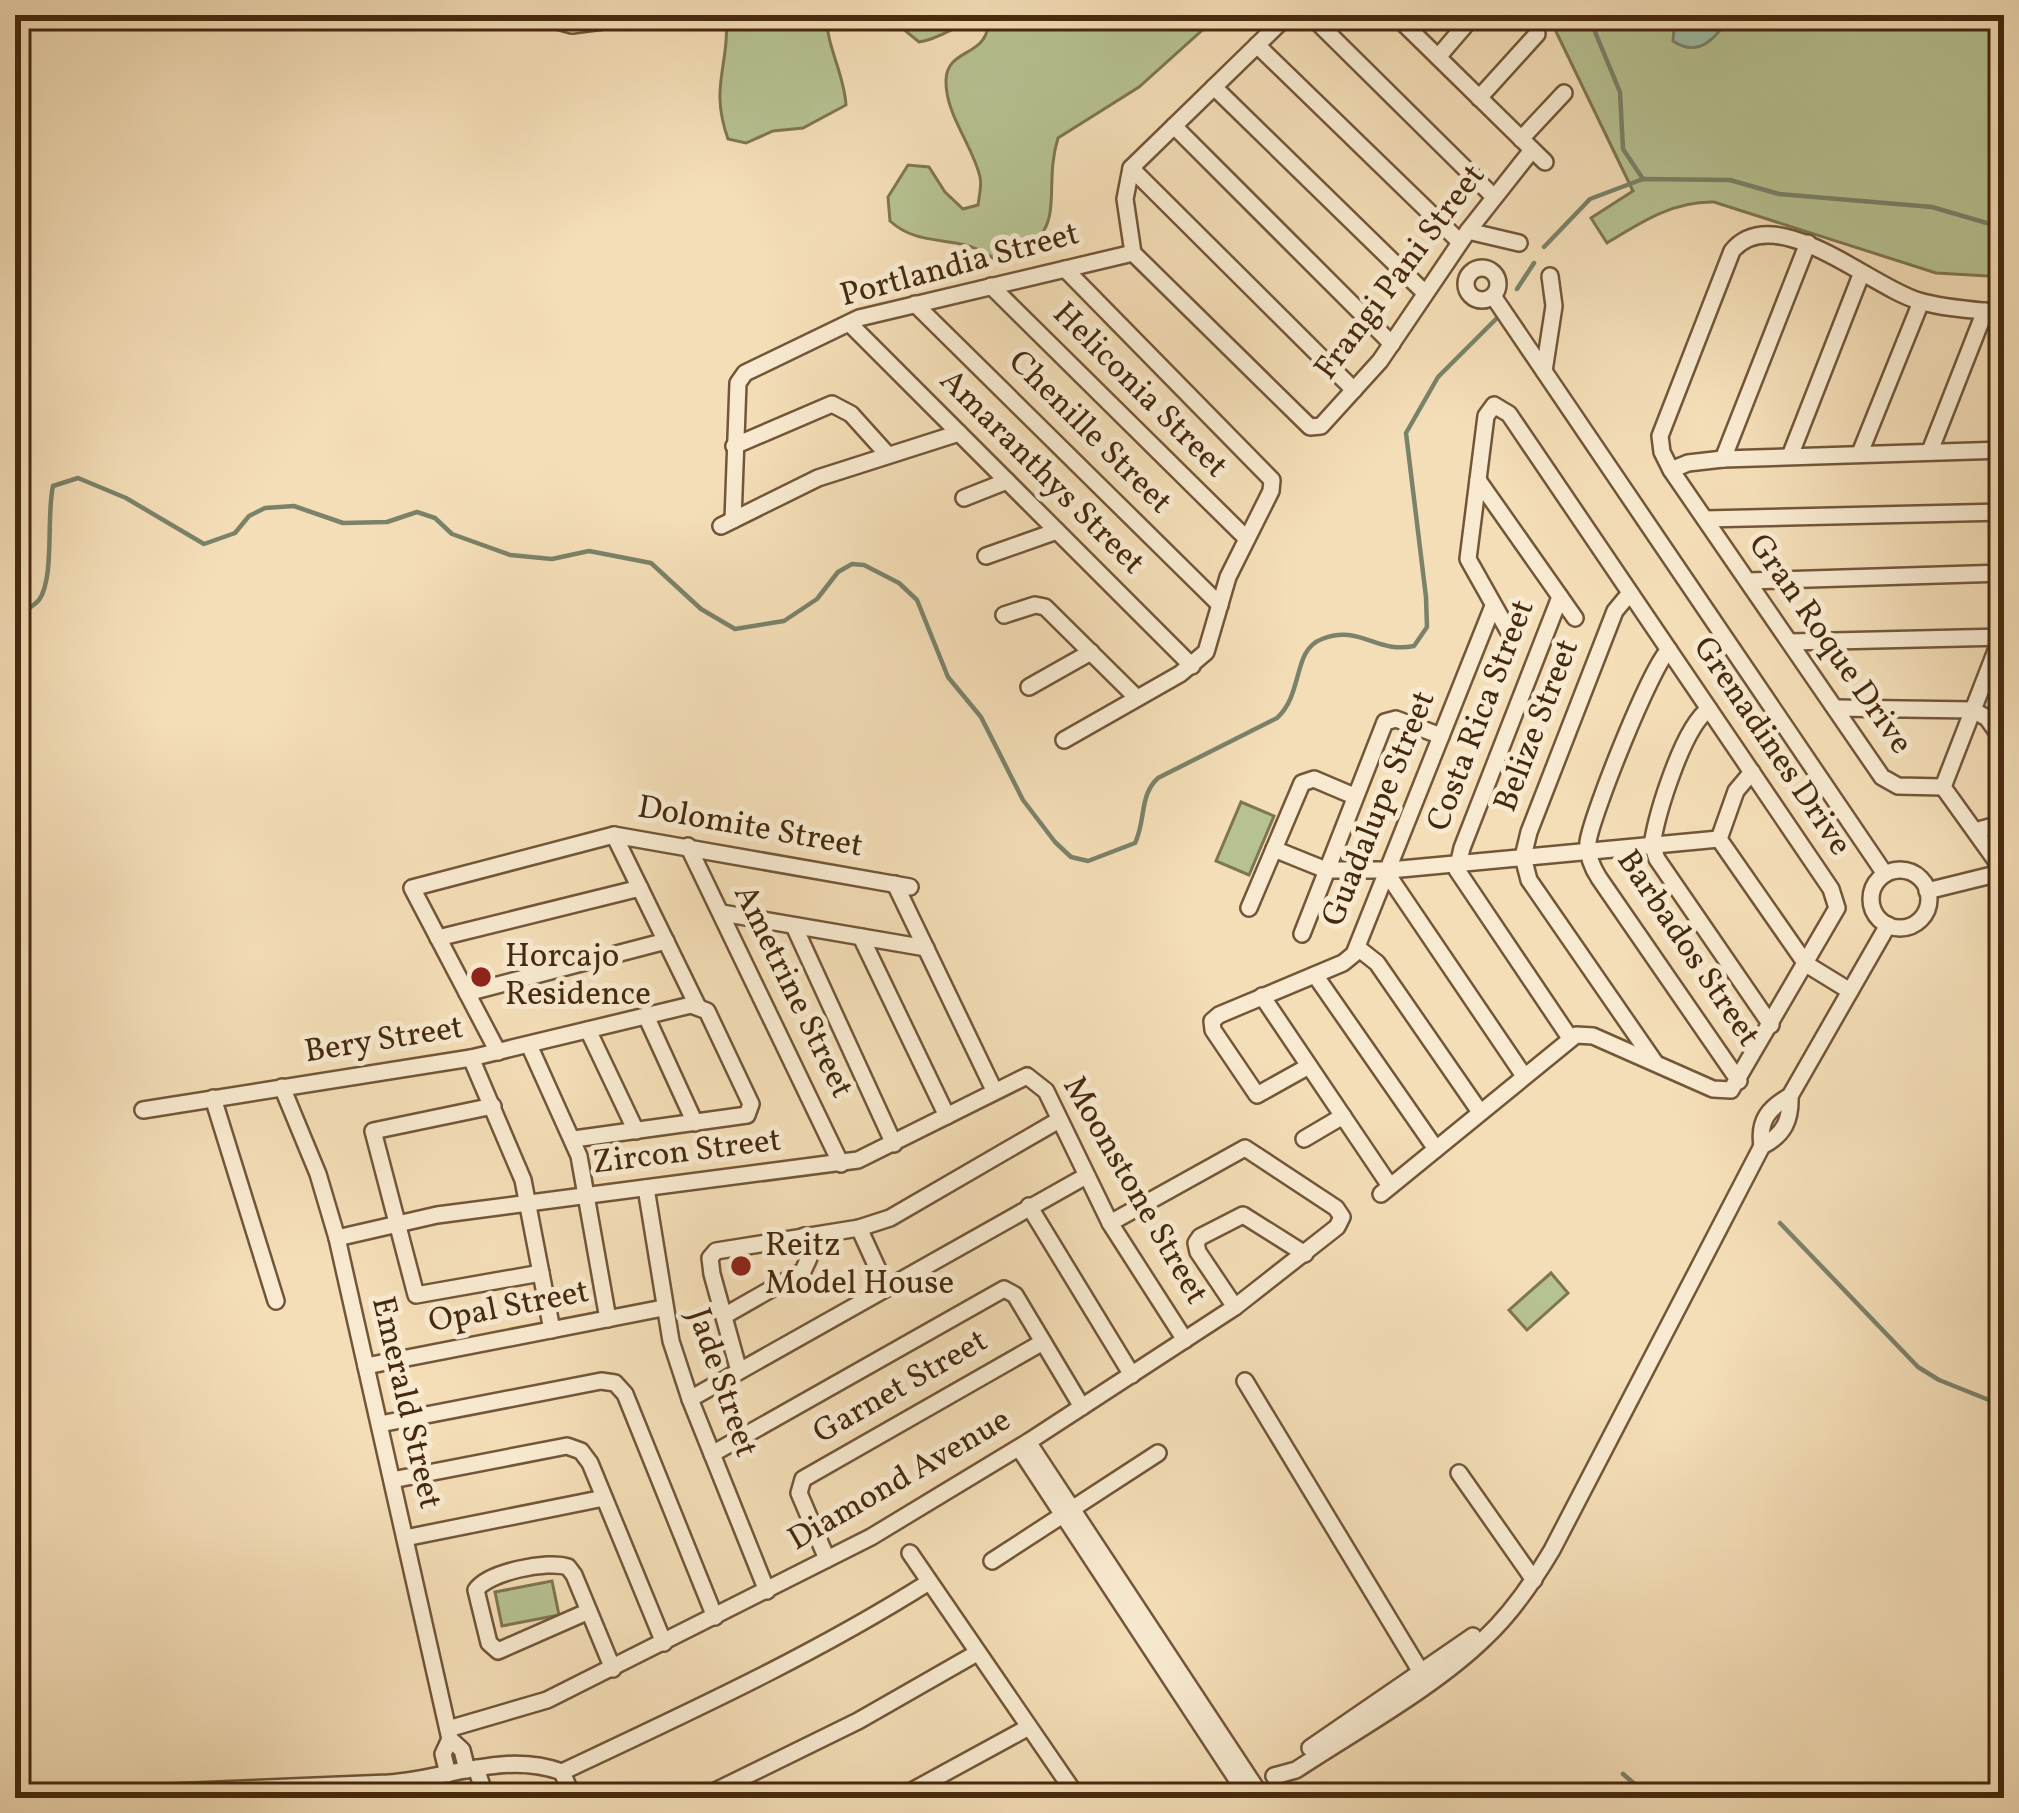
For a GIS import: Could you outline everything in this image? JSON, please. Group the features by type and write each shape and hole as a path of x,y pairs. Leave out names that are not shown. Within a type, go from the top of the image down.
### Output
{"street":[{"path":"536,15 572,25 650,15"},
{"path":"1132,253 1125,199 1131,168 1288,15"},
{"path":"1310,15 1494,197"},
{"path":"1438,57 1474,15"},
{"path":"1397,16 1533,150"},
{"path":"1479,98 1537,34"},
{"path":"1257,45 1460,243 1471,273 1466,282 1469,293 1478,300 1493,296 1885,874"},
{"path":"1214,87 1424,292"},
{"name":"Frangi Pani Street","path":"1132,253 1314,429 1392,344 1424,292 1533,150 1564,93"},
{"path":"1174,126 1392,344"},
{"path":"1131,168 1354,390"},
{"path":"2003,448 1723,459 1671,470 1660,436 1732,251 1751,237 1775,235 1808,243 1861,275 1921,302 2004,313"},
{"path":"1460,243 1519,244"},
{"path":"1723,459 1808,243"},
{"name":"Portlandia Street","path":"734,446 742,376 849,323 1132,253"},
{"path":"1064,740 1192,666 1211,644 1220,605 1272,480 1065,269"},
{"path":"1790,456 1861,275"},
{"path":"1544,371 1554,307 1550,276"},
{"name":"Heliconia Street","path":"991,286 1246,538"},
{"path":"1860,453 1921,302"},
{"name":"Chenille Street","path":"915,304 1220,605"},
{"path":"1930,452 1985,311"},
{"name":"Amaranthys Street","path":"849,323 1192,666"},
{"path":"887,454 851,413 832,404 734,446 727,523 818,478 959,433"},
{"name":"Grenadines Drive","path":"1478,480 1486,416 1494,404 1509,414 1837,902 1835,914 1739,1081"},
{"name":"Gran Roque Drive","path":"1671,470 1889,783 1942,787"},
{"path":"1478,480 1468,564 1509,632"},
{"name":"Costa Rica Street","path":"1478,480 1575,618"},
{"path":"964,499 1007,481"},
{"path":"1706,519 2004,512"},
{"path":"986,556 1057,531"},
{"path":"1748,580 2004,573"},
{"name":"Belize Street","path":"1630,592 1615,611 1522,856 1529,880 1656,1064"},
{"name":"Costa Rica Street","path":"1560,597 1457,863 1462,882 1570,1038"},
{"path":"1004,615 1041,605 1137,698"},
{"name":"Guadalupe Street","path":"1309,1066 1257,1095 1213,1030 1212,1021 1343,963 1358,948 1493,606"},
{"path":"1790,642 2003,634 1942,787 2004,872 1928,891"},
{"name":"Barbados Street","path":"1669,650 1650,677 1590,834 1588,851 1599,878 1739,1081"},
{"path":"1029,687 1091,652"},
{"path":"1835,708 1973,710 1987,718 2004,742"},
{"path":"1709,709 1692,725 1652,845 1771,1025"},
{"path":"1302,934 1388,719 1442,736"},
{"path":"1719,839 1736,791 1752,772"},
{"path":"1250,908 1305,779 1354,796"},
{"path":"1975,831 2004,824"},
{"path":"574,1139 742,1117 751,1104 711,1016 699,1006 614,836"},
{"name":"Dolomite Street","path":"498,1052 412,888 614,836 903,886 926,948"},
{"path":"1274,849 1326,871 1389,872 1719,839"},
{"path":"1719,839 1806,964 1850,992"},
{"name":"Ametrine Street","path":"688,846 841,1164"},
{"path":"1896,871 1913,873 1928,891 1927,910 1907,927 1888,925 1878,917 1871,900 1876,883 1896,871"},
{"path":"1389,872 1524,1076"},
{"path":"438,938 640,888"},
{"path":"722,914 926,948 994,1090"},
{"path":"1274,1776 1295,1770 1484,1640 1534,1580 1762,1145 1762,1120 1770,1108 1790,1096 1888,925"},
{"path":"794,926 894,1144"},
{"path":"861,937 947,1116"},
{"path":"467,993 666,941"},
{"path":"1358,948 1377,963 1480,1112"},
{"path":"1315,975 1436,1149"},
{"path":"1262,997 1343,1116 1385,1190 1570,1038 1588,1034 1720,1091 1731,1090 1739,1081"},
{"name":"Bery Street","path":"143,1110 471,1058 699,1006"},
{"path":"646,1016 695,1123"},
{"path":"588,1030 636,1131"},
{"path":"529,1045 574,1139 608,1319"},
{"path":"471,1058 516,1160 529,1204 552,1330"},
{"name":"Zircon Street","path":"338,1238 397,1222 841,1164 894,1144 1027,1076"},
{"name":"Moonstone Street","path":"1027,1076 1040,1084 1110,1222 1185,1340"},
{"name":"Emerald Street","path":"282,1087 338,1238 449,1734 486,1798"},
{"path":"213,1099 276,1301"},
{"path":"493,1106 373,1131 416,1295 542,1273"},
{"path":"1304,1139 1343,1116"},
{"path":"739,1371 712,1274 712,1254 859,1228 904,1211 1059,1120"},
{"name":"Diamond Avenue","path":"449,1734 518,1711 613,1669 827,1559 1023,1445 1235,1307 1305,1254 1342,1217 1336,1208 1241,1148 1110,1222"},
{"path":"690,1399 1086,1176"},
{"name":"Jade Street","path":"646,1188 663,1308 690,1399 767,1591"},
{"path":"1029,1206 1132,1375"},
{"path":"1235,1307 1198,1252 1200,1237 1243,1215 1305,1254"},
{"path":"859,1228 886,1288"},
{"path":"724,1316 803,1270 809,1258 804,1236"},
{"path":"712,1454 1000,1290 1015,1295 1082,1407"},
{"name":"Opal Street","path":"366,1366 663,1308"},
{"name":"Garnet Street","path":"827,1559 799,1493 803,1479 1042,1342"},
{"path":"380,1424 601,1381 615,1383 625,1394 715,1617"},
{"path":"1245,1381 1421,1672"},
{"path":"1023,1445 1248,1793 1478,1632 1497,1625"},
{"path":"392,1480 567,1446 586,1456 664,1643"},
{"path":"992,1561 1158,1453"},
{"path":"1459,1473 1534,1580"},
{"path":"405,1538 604,1498"},
{"path":"910,1553 1029,1727 1070,1796"},
{"path":"589,1611 498,1651 489,1643 476,1591 486,1580 564,1565 574,1575 589,1611 613,1669"},
{"path":"15,1791 160,1793 388,1783 530,1762 562,1772 763,1678 929,1582"},
{"path":"701,1798 858,1721 977,1653"},
{"path":"908,1793 1029,1727"},
{"name":"Emerald Street","path":"448,1774 443,1754 449,1734"},
{"path":"562,1772 573,1798"}],"shaded area":[{"path":"726,15 826,15 846,105 803,128 773,131 746,143 728,139 720,104"},
{"path":"886,15 1219,15 1139,87 1058,138 1045,228 1019,250 993,258 967,245 902,230 890,221 888,197 908,165 929,167 963,209 978,205 980,177 950,105 946,80 952,63 979,44 988,27 976,19 919,42"},
{"path":"1548,15 2004,15 2004,277 1936,273 1714,202 1671,209 1607,243 1591,218 1633,191"},
{"path":"1675,15 1731,15 1713,38 1691,48 1673,41"},
{"path":"1241,802 1274,816 1249,875 1216,861"},
{"path":"1551,1273 1568,1293 1527,1330 1509,1310"},
{"path":"552,1581 559,1615 502,1626 495,1592"}],"waterway":[{"path":"1588,15 1620,92 1623,149 1643,179"},
{"path":"1544,247 1590,199 1643,179 1730,180 1779,194 1932,207 2004,228"},
{"path":"1517,289 1534,263"},
{"path":"15,616 37,603 44,590 53,486 78,478 126,498 204,544 235,533 249,516 265,508 294,506 343,523 387,522 417,512 435,518 452,534 510,555 552,559 589,551 651,563 701,609 735,629 784,621 817,599 838,572 852,564 864,565 899,583 917,600 948,677 981,717 1023,800 1055,842 1071,857 1088,861 1135,843 1148,792 1158,778 1277,718 1291,697 1306,652 1322,639 1347,635 1389,646 1414,646 1427,627 1426,597 1406,433 1438,377 1496,319"},
{"path":"1780,1223 1918,1367 2004,1406"},
{"path":"1623,1774 1651,1798"}],"place":[{"name":"Horcajo Residence","path":"481,977"},
{"name":"Reitz Model House","path":"741,1266"}]}
